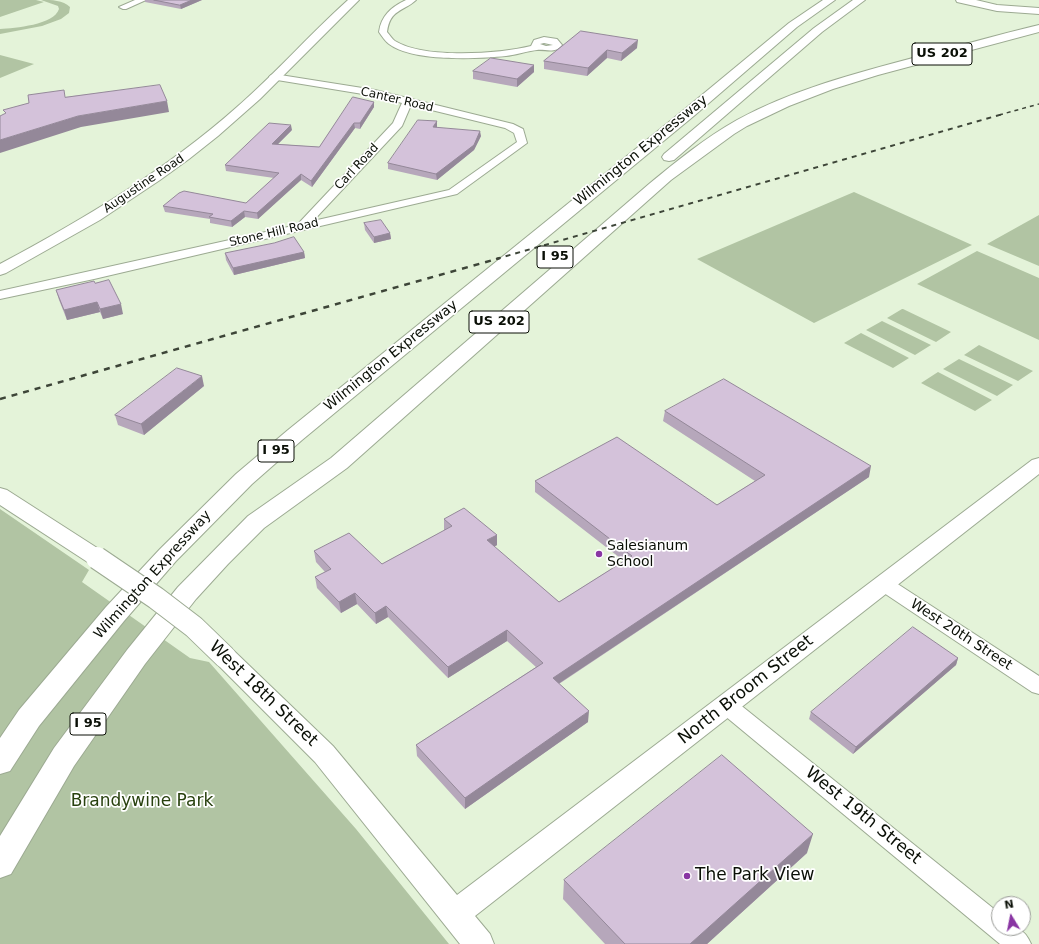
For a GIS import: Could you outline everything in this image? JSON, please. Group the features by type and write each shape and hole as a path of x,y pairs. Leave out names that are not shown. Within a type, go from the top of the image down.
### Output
{"highway":[{"name":"Wilmington Expressway","path":"0,762 29,718 115,614 168,555 244,479 295,434 690,112 793,25 830,0"},
{"name":"Wilmington Expressway","path":"256,522 332,450 716,116 818,30 860,0"},
{"path":"961,0 982,6 1039,11"},
{"name":"US 202","path":"256,522 339,463 685,160 742,124 793,100 845,80 1039,28"},
{"path":"742,124 842,88 993,53"},
{"name":"I 95","path":"0,864 64,757 136,657 188,593 256,522"}],"street":[{"path":"123,7 142,0"},
{"name":"Augustine Road","path":"0,270 105,212 174,166 242,109 354,0"},
{"path":"412,0 396,8 384,24 383,32 393,43 426,53 451,55 525,52 538,47"},
{"name":"Canter Road","path":"274,78 375,94 510,126 519,131"},
{"name":"Carl Road","path":"301,227 398,124 408,102"},
{"name":"Stone Hill Road","path":"0,295 94,275 453,192 522,143 519,131"},
{"name":"North Broom Street","path":"454,915 1039,464"},
{"name":"West 18th Street","path":"0,495 97,558 194,627 324,754 479,944"},
{"name":"West 20th Street","path":"884,584 1039,686"},
{"name":"West 19th Street","path":"726,705 991,921"},
{"name":"West 19th Street","path":"1009,936 1019,944"}],"green space":[{"path":"0,0 36,0 44,2 0,17"},
{"path":"41,0 53,0 64,3 70,7 69,13 61,19 42,26 0,34 0,29 33,25 50,19 56,14 59,9 58,6"},
{"path":"0,55 34,64 0,78"},
{"path":"854,192 972,245 814,323 697,259"},
{"path":"1039,215 1039,266 987,244"},
{"path":"977,251 1039,278 1039,340 917,284"},
{"path":"902,309 951,332 936,342 887,318"},
{"path":"882,321 931,345 915,355 866,330"},
{"path":"861,333 909,358 893,368 844,343"},
{"path":"979,345 1033,371 1018,381 964,355"},
{"path":"959,359 1013,385 997,396 943,369"},
{"path":"938,372 992,400 975,411 921,383"},
{"name":"Brandywine Park","path":"0,509 89,570 82,582 190,658 209,662 356,829 449,944 0,944"}],"building":[{"path":"154,0 192,0 180,5"},
{"path":"581,31 638,40 622,53 607,50 588,68 544,61"},
{"path":"491,58 534,65 517,79 473,71"},
{"path":"160,85 167,101 78,116 0,140 0,116 6,113 3,110 29,103 28,95 64,90 65,97"},
{"path":"353,97 374,102 360,123 354,123 311,181 301,174 257,213 244,211 231,221 209,217 213,214 163,206 179,193 184,191 246,203 279,173 225,165 269,123 291,125 272,144 319,147"},
{"path":"418,120 437,121 433,127 480,131 474,145 436,174 388,163"},
{"path":"381,220 390,233 374,237 364,223"},
{"path":"294,237 304,252 233,268 225,253 274,243"},
{"path":"109,280 121,304 100,309 97,302 64,310 56,290 94,281 95,283"},
{"path":"177,368 202,376 141,424 115,415"},
{"name":"Salesianum School","path":"724,379 871,466 553,678 589,711 465,798 416,745 543,663 507,630 448,667 386,606 375,613 355,593 339,602 315,577 331,569 314,551 349,533 382,564 452,526 444,519 464,508 497,535 487,540 559,602 632,556 535,481 617,437 717,505 765,475 665,411"},
{"path":"913,627 958,658 856,747 811,712"},
{"name":"The Park View","path":"722,755 813,834 690,944 625,944 564,880"}],"railway":[{"path":"999,115 1039,104"},
{"path":"496,259 1003,114"},
{"path":"0,399 500,258"}],"place":[{"name":"Salesianum School","path":"599,554"},
{"name":"The Park View","path":"687,876"}]}
